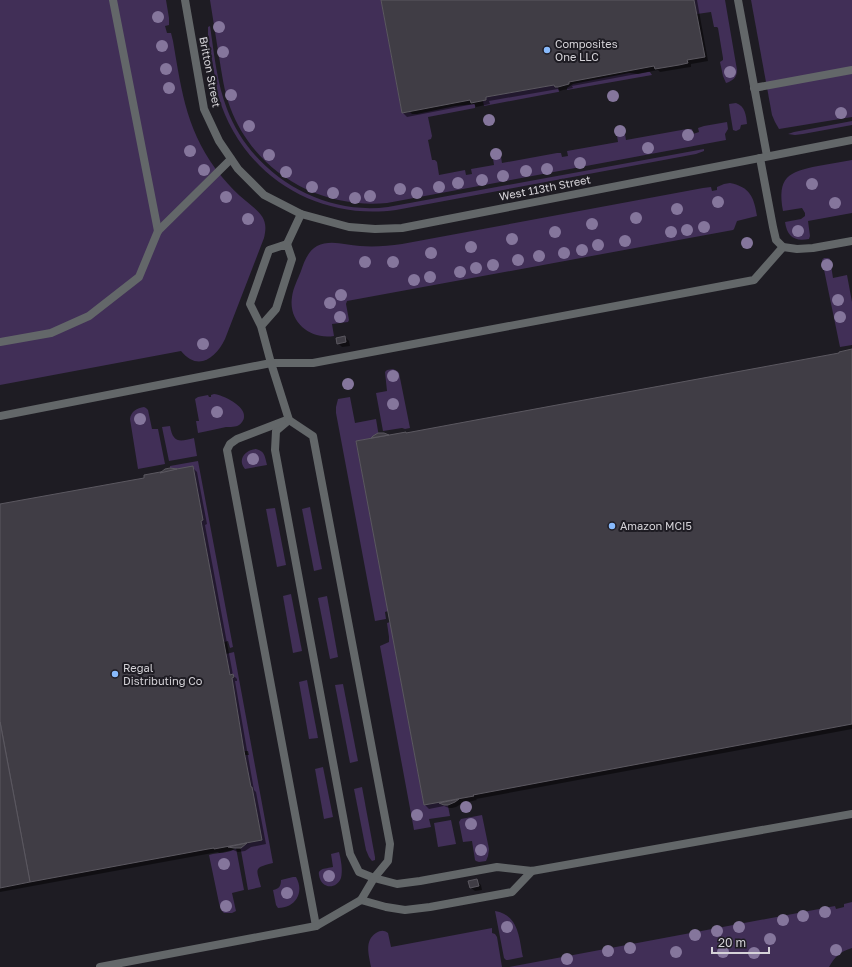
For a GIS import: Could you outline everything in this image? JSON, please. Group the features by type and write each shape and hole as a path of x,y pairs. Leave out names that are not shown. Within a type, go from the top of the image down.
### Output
{"street":[{"path":"113,0 158,231"},
{"name":"Britton Street","path":"185,0 204,109 218,141 238,169 251,182"},
{"path":"738,0 754,88 776,240 783,247 797,249 814,248 852,241"},
{"path":"754,88 852,70"},
{"name":"West 113th Street","path":"251,182 264,196 301,214 349,228 402,228 852,140"},
{"path":"0,342 52,333 89,316 139,277 158,231 231,159"},
{"path":"261,326 276,309 292,259 287,244 301,214"},
{"path":"100,967 316,926 361,900 374,878 388,861 390,844 313,436 289,420 261,326 250,304 269,250 287,244"},
{"path":"0,416 271,363 312,363 754,280 783,247"},
{"path":"289,420 276,431 275,450 348,846 350,854 359,872 374,878 397,884 497,867 532,871 852,814"},
{"path":"289,420 237,439 230,444 227,450 316,926"},
{"path":"361,900 386,907 405,910 430,907 512,892 532,871"}],"shaded area":[{"path":"0,0 166,0 169,25 165,26 167,33 171,33 183,96 193,129 210,161 222,177 262,216 265,225 264,238 225,339 212,357 206,360 194,361 181,351 0,385"},
{"path":"210,0 381,0 402,113 410,112 412,114 417,114 455,106 475,104 475,108 428,117 432,136 431,139 428,140 432,160 437,162 439,175 465,170 466,175 472,174 471,169 494,165 493,149 498,149 502,163 557,153 561,153 562,157 568,156 567,151 618,142 617,126 622,126 624,128 626,140 687,129 692,129 693,134 699,132 698,128 727,122 728,129 725,134 726,140 387,203 362,203 337,200 292,182 272,168 255,150 241,130 230,107 225,89"},
{"path":"694,0 725,0 737,70 733,80 726,83 723,76 720,62 723,58 718,28 714,27 711,12 697,14"},
{"path":"751,0 852,0 852,117 779,129 772,115"},
{"path":"210,26 216,68 227,109 238,132 253,153 271,171 291,185 314,197 338,204 363,208 388,207 704,149 704,151 696,154 396,210 366,211 337,208 310,199 285,186 263,169 244,148 229,123 218,95 208,36 208,27"},
{"path":"648,72 652,75 567,90 567,88 573,84 629,73 638,74"},
{"path":"554,85 555,87 558,87 559,92 484,106 483,101 486,100 486,97"},
{"path":"736,103 743,109 747,124 741,125 740,129 736,131 733,130 729,104"},
{"path":"852,121 852,125 803,134 788,134 794,132"},
{"path":"852,160 852,213 808,221 809,239 799,240 792,237 787,231 785,222 801,219 805,216 805,213 802,208 783,211 782,190 787,178 792,174 808,168"},
{"path":"730,183 747,190 754,203 757,216 737,221 733,230 347,301 346,304 349,320 348,322 332,324 334,336 317,335 309,332 297,321 294,314 292,297 294,287 307,257 314,248 322,244 338,243 360,246 386,246 402,244 703,188 711,187 712,191 717,190 717,187"},
{"path":"824,258 830,259 833,278 847,275 852,302 852,345 840,347 822,260"},
{"path":"393,369 399,373 410,428 383,431 376,393 387,391 385,372"},
{"path":"214,394 223,396 238,405 244,413 244,419 241,424 233,427 198,433 196,421 199,421 195,399 208,395 211,397 211,395"},
{"path":"350,397 355,423 376,419 379,437 356,441 388,611 385,612 386,619 375,621 336,413 338,399"},
{"path":"144,407 148,410 152,429 158,429 165,464 138,469 130,419 135,410"},
{"path":"170,426 173,436 178,440 194,438 197,456 169,461 162,427"},
{"path":"256,449 263,453 267,465 245,469 242,462 243,456 249,451"},
{"path":"198,461 233,647 230,648 228,641 224,642 201,521 203,520 193,467 170,471 170,466"},
{"path":"310,507 322,569 314,571 302,509"},
{"path":"275,508 286,565 277,567 266,509"},
{"path":"291,594 302,651 293,653 283,596"},
{"path":"327,596 338,657 330,659 318,598"},
{"path":"390,622 424,805 447,801 450,816 429,819 431,827 414,830 380,646 389,642 387,623"},
{"path":"234,652 273,863 262,866 258,870 261,887 248,890 240,845 262,840 245,755 249,755 248,751 244,751 232,678 234,677 233,674 230,675 226,654"},
{"path":"307,680 318,738 309,739 299,682"},
{"path":"343,684 358,761 350,763 335,685"},
{"path":"323,767 333,817 324,819 315,769"},
{"path":"362,787 375,857 375,860 372,861 366,850 354,789"},
{"path":"482,815 489,849 486,861 479,862 475,860 472,841 463,842 459,822 461,819"},
{"path":"451,820 456,844 438,847 434,823"},
{"path":"236,848 244,890 232,893 236,911 232,913 224,913 221,910 219,903 209,855 227,852"},
{"path":"339,852 342,868 341,878 336,885 326,885 320,880 319,872 322,869 333,867 331,854"},
{"path":"296,877 299,883 299,894 294,902 278,908 273,890 279,887 281,880"},
{"path":"852,902 852,948 838,955 829,967 509,967 835,906 836,909 844,907 844,904"},
{"path":"495,911 503,913 513,922 519,935 523,957 508,960 504,958"},
{"path":"492,928 492,933 497,937 502,967 371,967 368,948 372,936 379,931 388,933 391,947"}],"building":[{"name":"Composites One LLC","path":"381,0 694,0 705,57 687,60 688,63 679,65 655,69 654,66 569,82 569,84 558,87 555,87 554,85 486,97 486,100 471,103 470,100 402,113"},
{"path":"345,336 346,342 337,344 336,338"},
{"name":"Amazon MCI5","path":"852,349 852,724 424,805 356,441 839,353"},
{"path":"378,433 384,433 389,435 371,438"},
{"name":"Regal Distributing Co","path":"193,466 203,520 201,521 230,675 233,674 234,677 232,678 244,751 262,840 30,882 0,721 0,504 144,478 144,475"},
{"path":"165,469 177,469 160,473"},
{"path":"0,722 30,882 0,888"},
{"path":"459,799 448,805 439,803"},
{"path":"247,843 241,848 228,847"},
{"path":"477,879 479,886 470,888 468,881"}],"place":[{"name":"Composites One LLC","path":"547,50"},
{"name":"Amazon MCI5","path":"612,526"},
{"name":"Regal Distributing Co","path":"115,674"}]}
